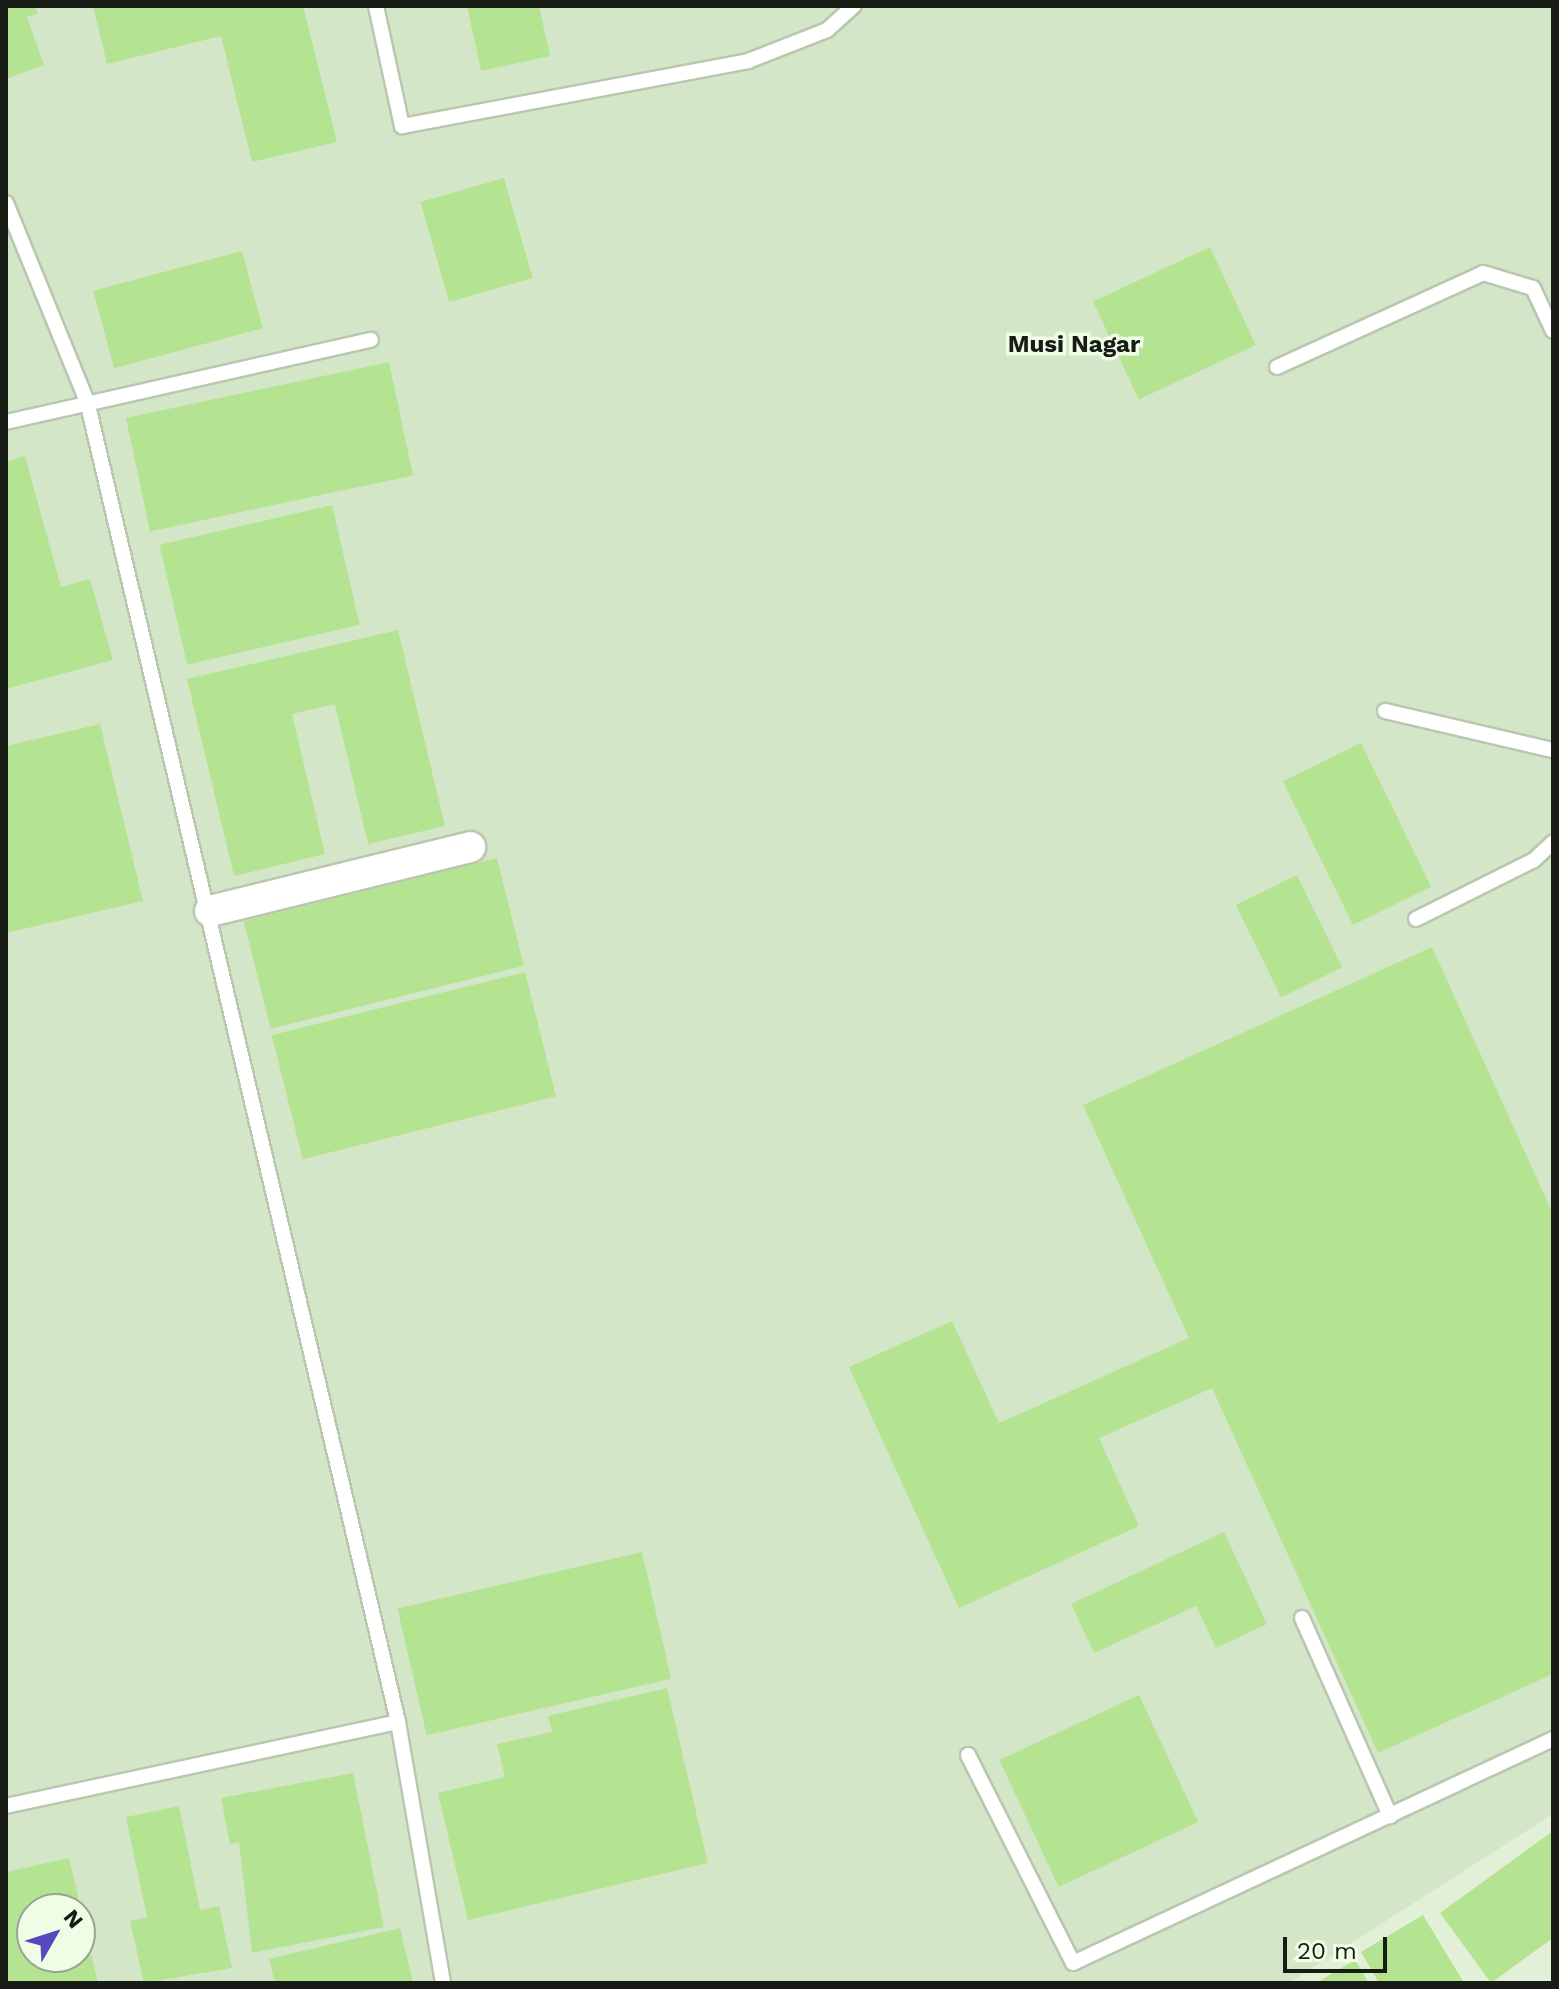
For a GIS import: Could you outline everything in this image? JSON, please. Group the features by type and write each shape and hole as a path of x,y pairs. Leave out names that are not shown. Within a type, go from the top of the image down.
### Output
{"street":[{"path":"210,911 470,847"}],"lane":[{"path":"376,6 402,126 748,61 827,30 854,6"},
{"path":"6,203 87,401 210,911 398,1722 443,1983"},
{"path":"1277,367 1483,273 1533,288 1553,331"},
{"path":"6,422 87,401 371,340"},
{"path":"1385,711 1553,750"},
{"path":"1416,919 1534,860 1553,842"},
{"path":"1302,1618 1390,1816"},
{"path":"6,1806 398,1722"},
{"path":"968,1755 1073,1963 1553,1739"}],"shaded area":[{"path":"6,6 1553,6 1553,1814 1289,1983 6,1983"}],"building":[{"path":"6,6 35,6 38,13 27,17 44,65 6,79"},
{"path":"93,6 303,6 337,142 252,162 221,36 107,64"},
{"path":"467,6 539,6 550,56 481,71"},
{"path":"504,178 533,278 449,302 420,202"},
{"path":"1210,247 1256,345 1139,399 1093,302"},
{"path":"242,251 263,328 114,368 93,291"},
{"path":"389,362 413,475 150,531 126,418"},
{"path":"25,456 61,587 90,579 113,660 6,689 6,462"},
{"path":"332,505 360,625 187,665 160,545"},
{"path":"398,630 445,826 368,844 335,704 292,714 325,854 234,876 187,679"},
{"path":"100,724 143,901 6,933 6,746"},
{"path":"1361,743 1431,887 1353,925 1283,781"},
{"path":"497,858 524,966 271,1029 244,921"},
{"path":"1297,875 1342,968 1281,997 1236,905"},
{"path":"1432,947 1553,1214 1553,1674 1378,1753 1212,1388 1099,1438 1139,1526 959,1608 849,1367 952,1321 999,1423 1189,1338 1083,1105"},
{"path":"525,972 556,1096 303,1159 272,1035"},
{"path":"1224,1532 1267,1624 1216,1648 1196,1606 1094,1653 1071,1604"},
{"path":"642,1552 671,1679 427,1735 397,1608"},
{"path":"667,1688 708,1863 468,1920 438,1793 505,1777 497,1744 552,1732 548,1716"},
{"path":"1139,1695 1198,1822 1059,1887 999,1760"},
{"path":"353,1773 384,1927 252,1953 239,1842 230,1844 221,1798"},
{"path":"179,1806 200,1910 219,1906 232,1968 144,1983 130,1921 147,1917 126,1817"},
{"path":"1553,1831 1553,1938 1491,1983 1440,1913"},
{"path":"69,1858 77,1893 16,1893 16,1973 96,1973 98,1983 6,1983 6,1872"},
{"path":"1423,1915 1464,1983 1379,1983 1361,1952"},
{"path":"400,1928 413,1983 275,1983 269,1959"},
{"path":"1355,1960 1369,1983 1316,1983"}],"district":[{"name":"Musi Nagar","path":"1074,345"}]}
